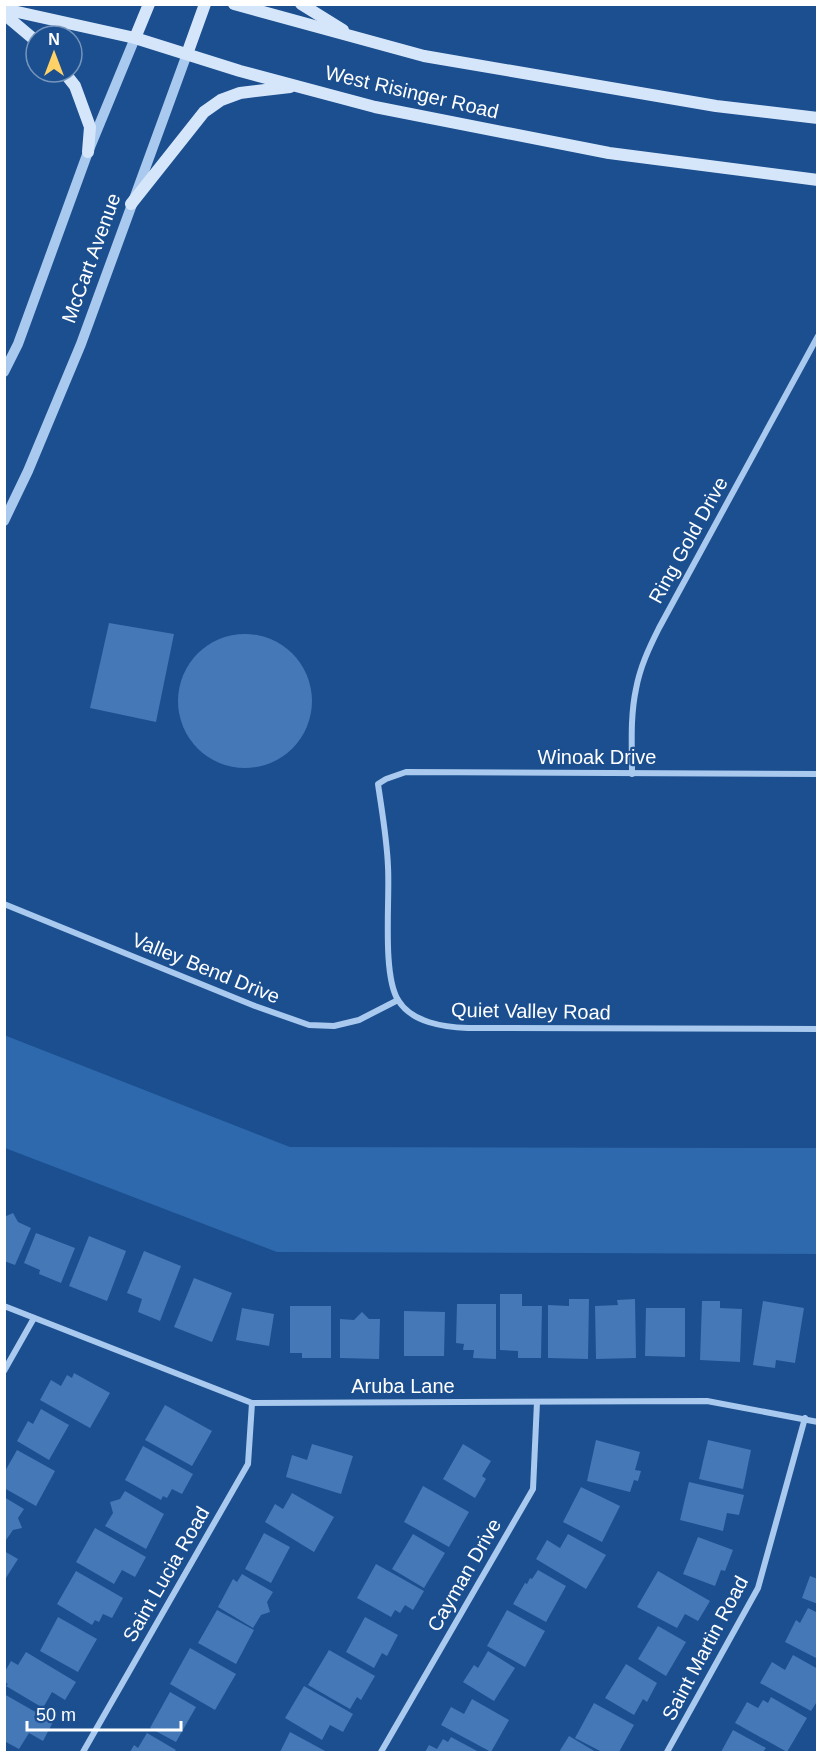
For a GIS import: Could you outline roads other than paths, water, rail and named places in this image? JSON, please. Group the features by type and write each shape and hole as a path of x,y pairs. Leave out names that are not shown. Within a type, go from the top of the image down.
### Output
{"main road":[{"name":"McCart Avenue","path":"135,38 149,4"},
{"name":"McCart Avenue","path":"187,54 205,4"},
{"name":"West Risinger Road","path":"234,4 424,56 716,106 818,118"},
{"path":"301,4 357,39"},
{"name":"West Risinger Road","path":"4,9 135,38 240,71 375,107 609,153 818,180"},
{"path":"4,14 24,31"},
{"path":"73,84 90,127 87,152"},
{"path":"131,204 204,111 221,100 240,93 297,86"}],"street":[{"name":"McCart Avenue","path":"4,372 18,344 87,152 135,38"},
{"name":"McCart Avenue","path":"4,521 28,471 81,344 187,54"},
{"name":"Ring Gold Drive","path":"632,774 635,690 644,660 664,617 818,336"},
{"name":"Winoak Drive","path":"398,1000 392,983 388,953 388,868 378,784 386,779 406,772 818,774"},
{"name":"Valley Bend Drive","path":"4,904 255,1006 309,1025 334,1026 359,1020 398,1000"},
{"name":"Quiet Valley Road","path":"398,1000 408,1010 424,1020 441,1026 818,1029"},
{"name":"Aruba Lane","path":"4,1306 252,1403 707,1401 818,1422"},
{"path":"4,1371 34,1318"},
{"name":"Cayman Drive","path":"381,1752 533,1489 537,1402"},
{"name":"Saint Lucia Road","path":"83,1752 248,1464 252,1403"},
{"name":"Saint Martin Road","path":"668,1752 758,1588 805,1418"}]}
